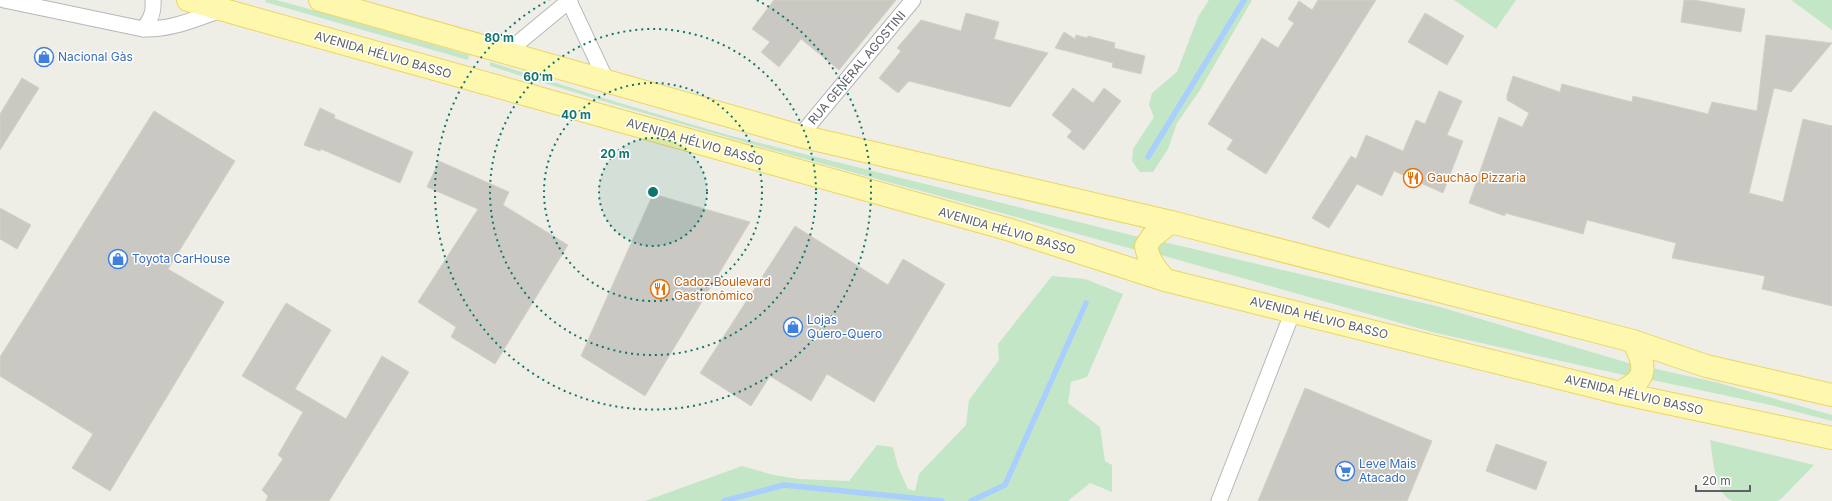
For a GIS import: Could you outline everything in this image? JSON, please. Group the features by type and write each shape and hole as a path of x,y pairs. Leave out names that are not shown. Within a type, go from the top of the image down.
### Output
{"main road":[{"name":"AVENIDA HÉLVIO BASSO","path":"188,0 1014,232 1165,280 1620,393 1832,438"},
{"path":"320,0 800,136 1171,222 1633,341 1706,366 1832,395"},
{"path":"1165,280 1147,255 1146,246 1152,237 1171,222"},
{"path":"1620,393 1638,380 1642,373 1640,353 1633,341"}],"street":[{"path":"4,0 143,29 160,30 221,10"},
{"path":"143,29 150,20 154,8 154,0"},
{"name":"RUA GENERAL AGOSTINI","path":"800,136 913,0"},
{"path":"506,53 569,1 607,82"},
{"path":"1218,501 1293,311"}],"green space":[{"path":"266,0 276,0 302,7 469,55 468,60 265,2"},
{"path":"1209,0 1252,0 1200,90 1177,123 1168,149 1153,172 1140,172 1132,161 1133,149 1154,117 1149,105 1152,93 1177,72 1198,17"},
{"path":"1454,0 1516,0 1496,29"},
{"path":"1791,0 1832,0 1832,30"},
{"path":"490,62 613,101 728,135 1139,237 1135,246 1136,250 650,115 490,66"},
{"path":"1164,242 1440,307 1632,364 1635,369 1628,376 1432,332 1161,255 1156,251 1157,244"},
{"path":"1052,276 1085,279 1123,294 1087,377 1071,382 1068,403 1100,427 1105,461 1112,465 1112,492 1090,483 1068,501 645,501 742,466 774,475 799,479 849,481 877,445 893,447 898,467 908,489 915,491 919,474 966,425 969,400 999,360 998,344"},
{"path":"1652,368 1719,383 1832,415 1832,421 1766,404 1652,380"},
{"path":"1710,440 1814,465 1781,499 1777,501 1733,501 1722,491 1718,483"}],"building":[{"path":"774,0 896,0 839,70 801,39 779,67 761,52 770,42 752,29"},
{"path":"1318,0 1376,0 1266,174 1227,149 1233,140 1208,124 1262,38 1278,48 1294,23 1288,19 1299,1 1312,10"},
{"path":"1684,0 1695,0 1745,9 1741,32 1681,22"},
{"path":"966,13 999,22 994,39 1048,53 1010,107 909,81 898,93 879,78 901,51 897,48 921,20 961,31"},
{"path":"1425,13 1464,36 1447,65 1408,42"},
{"path":"1064,32 1075,39 1076,35 1087,38 1088,36 1115,43 1114,48 1145,56 1141,74 1112,67 1113,63 1055,48"},
{"path":"1766,35 1832,43 1791,92 1774,88 1749,193 1783,202 1803,119 1832,126 1832,306 1762,289 1765,276 1672,258 1676,243 1587,220 1583,234 1505,213 1505,216 1469,203 1499,117 1522,127 1529,113 1507,100 1507,95 1513,76 1560,92 1562,84 1632,102 1633,96 1708,114 1712,102 1757,111"},
{"path":"22,78 39,88 0,150 0,114"},
{"path":"1073,88 1093,103 1104,88 1121,101 1084,150 1067,137 1072,131 1052,115"},
{"path":"1439,91 1462,101 1447,135 1463,141 1443,193 1394,171 1382,196 1357,184 1329,228 1312,218 1351,156 1356,159 1366,135 1403,151 1416,120 1425,124"},
{"path":"320,108 335,115 334,118 413,152 400,183 321,149 320,151 304,145"},
{"name":"Toyota CarHouse","path":"154,111 235,161 168,269 224,302 110,491 72,468 93,434 0,376 0,357"},
{"path":"439,161 509,192 503,205 568,245 495,364 451,337 456,327 418,302 478,209 427,187"},
{"name":"Cadoz Boulevard Gastronômico","path":"653,194 750,222 645,396 581,356"},
{"path":"0,208 31,225 17,249 0,239"},
{"name":"Lojas Quero-Quero","path":"795,226 888,285 903,259 945,284 874,402 827,374 811,401 770,376 751,406 700,373"},
{"path":"286,303 331,330 295,389 346,419 382,356 409,372 329,501 266,501 268,496 262,490 283,459 278,455 303,412 242,376"},
{"name":"Leve Mais Atacado","path":"1305,388 1432,441 1407,501 1258,501"},
{"path":"1496,444 1547,462 1536,490 1486,471"}],"waterway":[{"path":"1148,157 1244,0"},
{"path":"971,501 1005,485 1086,303"},
{"path":"724,501 784,485 942,501"}],"place":[{"name":"Nacional Gàs","path":"44,57"},
{"name":"Gauchão Pizzaria","path":"1413,178"},
{"name":"Toyota CarHouse","path":"118,259"},
{"name":"Cadoz Boulevard Gastronômico","path":"660,289"},
{"name":"Lojas Quero-Quero","path":"793,327"},
{"name":"Leve Mais Atacado","path":"1345,471"}]}
